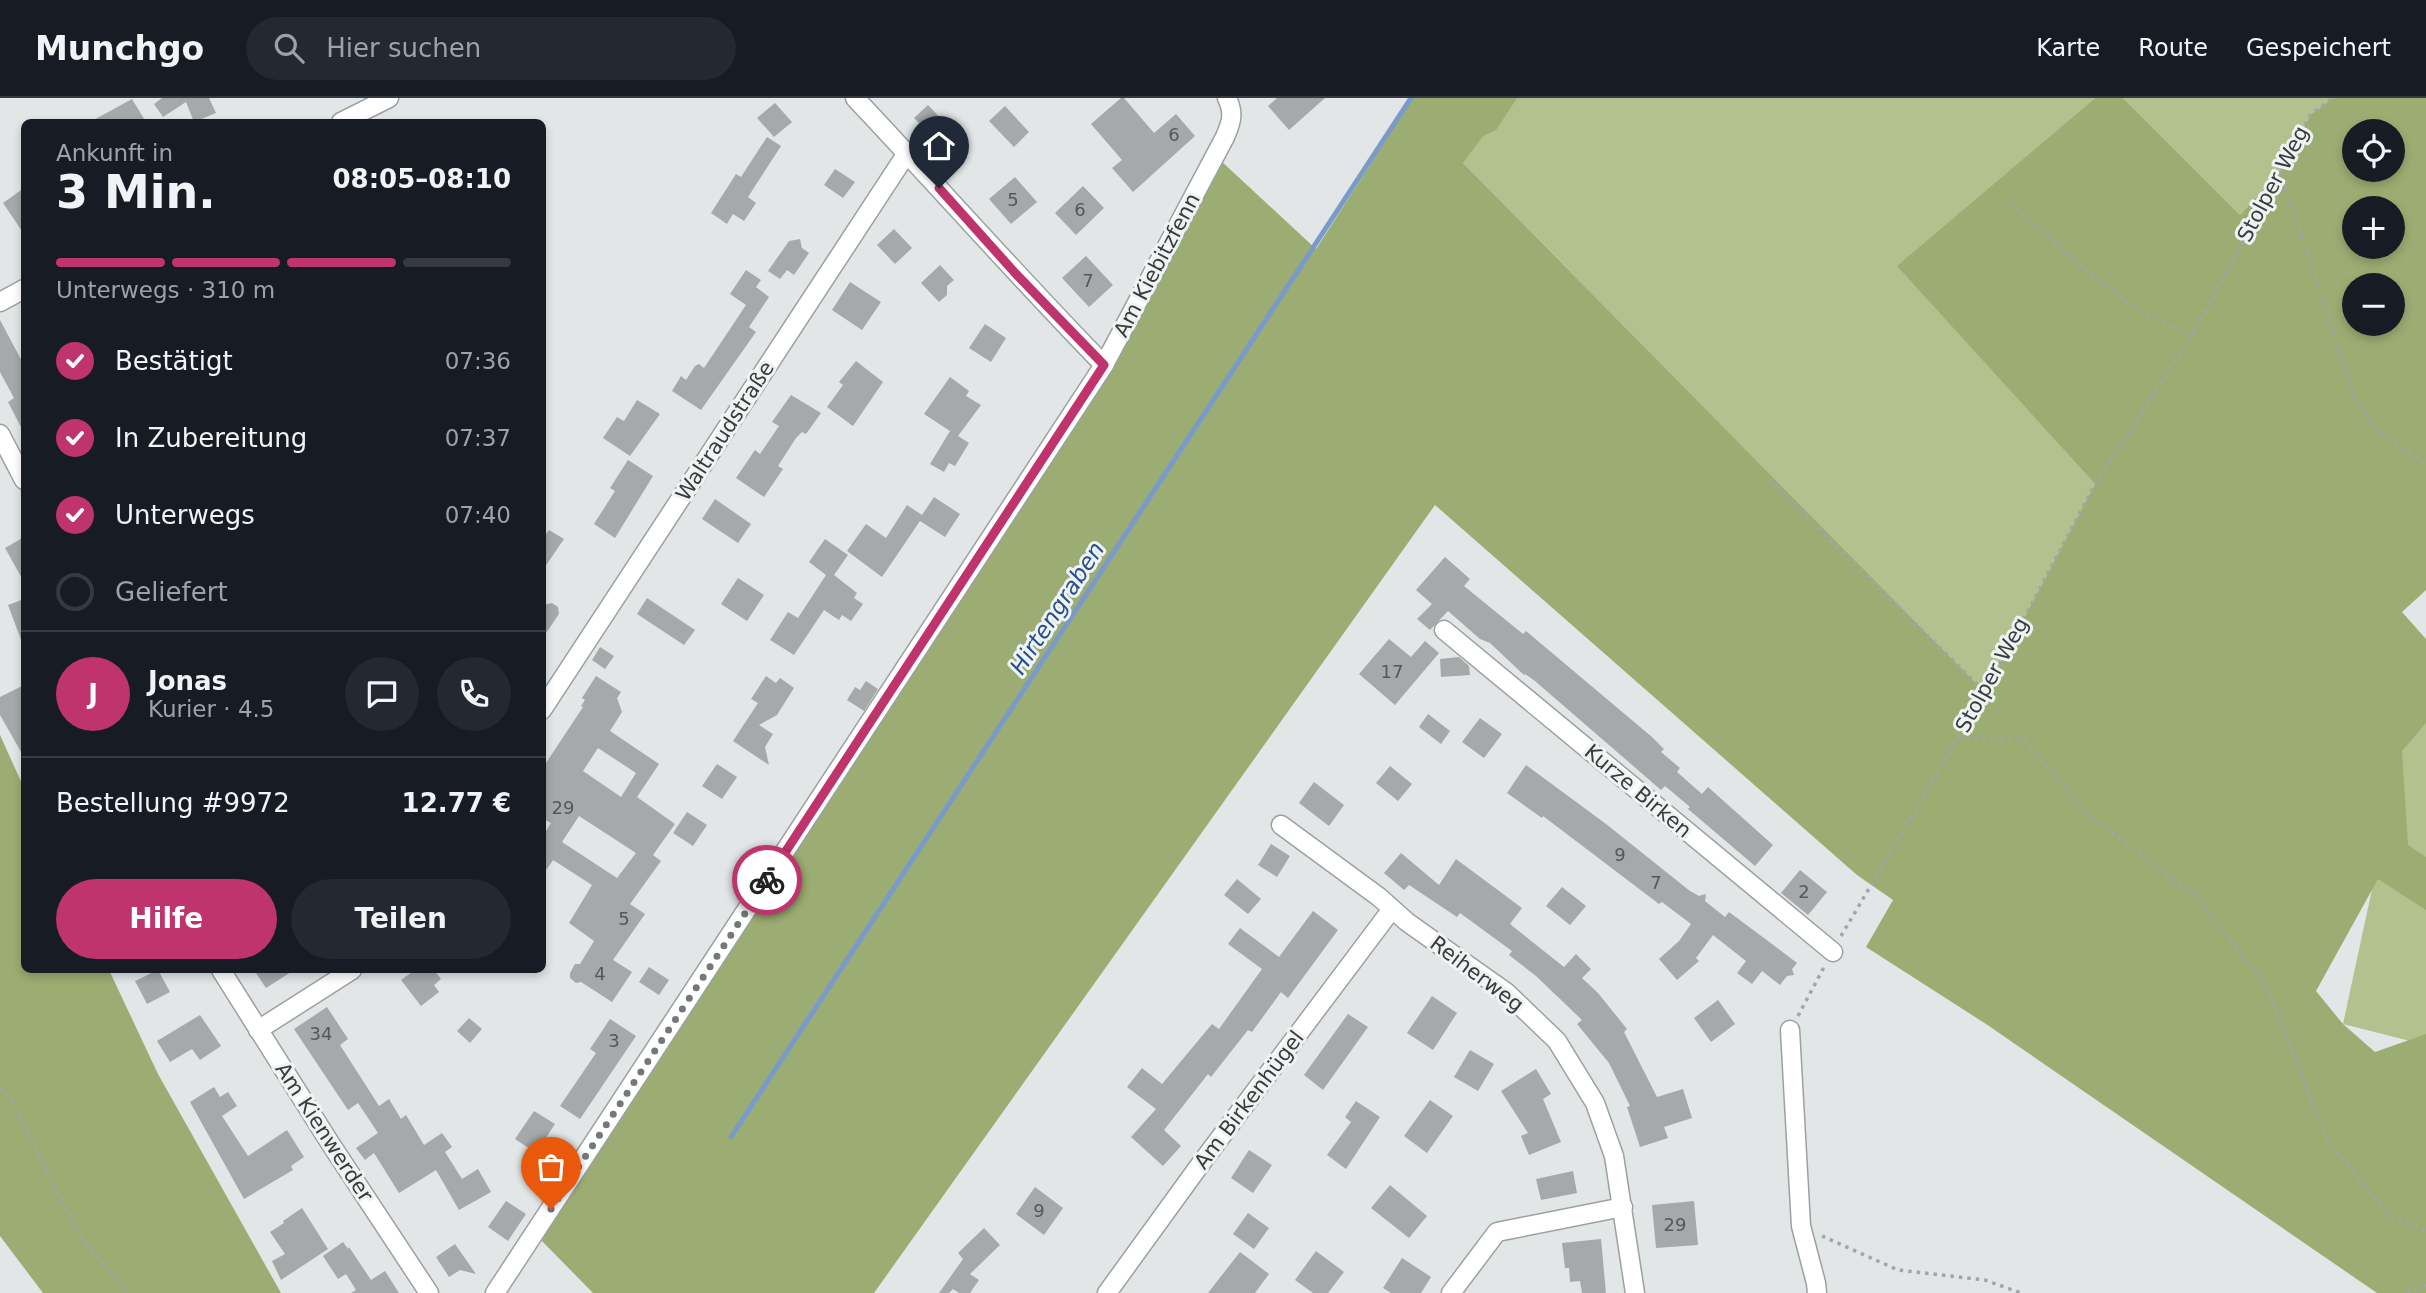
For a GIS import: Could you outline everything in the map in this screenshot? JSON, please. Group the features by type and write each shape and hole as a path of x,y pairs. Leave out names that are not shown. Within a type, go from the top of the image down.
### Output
{"street":[{"path":"347,119 389,98"},
{"path":"855,98 1016,274 1104,365"},
{"name":"Am Kiebitzfenn","path":"495,1293 1104,365 1225,136 1231,122 1230,104"},
{"name":"Waltraudstraße","path":"546,704 907,153"},
{"path":"0,302 21,291"},
{"path":"0,434 21,474"},
{"name":"Kurze Birken","path":"1444,630 1833,952"},
{"name":"Reiherweg","path":"1281,825 1406,922 1506,992 1557,1041 1595,1103 1614,1156 1635,1293"},
{"name":"Am Birkenhügel","path":"1107,1293 1392,909"},
{"name":"Am Kienwerder","path":"223,973 429,1293"},
{"path":"258,1030 347,973"},
{"path":"1790,1030 1801,1226 1817,1293"},
{"path":"1451,1293 1497,1232 1623,1207"}],"path":[{"name":"Stolper Weg","path":"1790,1030 1985,692 2095,484 2192,335 2311,114 2333,98"},
{"path":"2280,172 2356,398 2374,426 2426,466"},
{"path":"2009,201 2092,276 2143,313 2192,335"},
{"path":"1769,480 1985,692"},
{"path":"1957,738 2025,739 2083,810 2198,898 2268,990 2328,1142 2388,1214 2426,1231"},
{"path":"0,1089 7,1092 81,1238 128,1293"},
{"path":"1801,1226 1898,1270 1985,1280 2021,1293"},
{"path":"2407,1293 2426,1285"}],"green space":[{"path":"1413,98 1517,98 1496,130 1483,136 1463,163 1985,692 2095,484 1897,266 2095,98 2123,98 2240,215 2280,171 2311,114 2333,98 2426,98 2426,590 2402,612 2426,639 2426,723 2402,751 2408,845 2426,857 2426,910 2378,879 2316,991 2343,1024 2375,1052 2426,1034 2426,1293 2377,1293 1986,1024 1866,947 1893,900 1857,875 1435,505 874,1293 593,1293 538,1237 1110,367 1220,160 1316,249"},
{"path":"1495,98 2095,98 1898,266 2095,484 1985,692 1463,163"},
{"path":"2123,98 2333,98 2311,114 2280,171 2240,215"},
{"path":"2426,702 2426,1045 2343,1024 2402,750"},
{"path":"0,735 21,781 21,973 110,973 158,1074 281,1293 43,1293 0,1236"}],"building":[{"path":"162,98 209,98 216,113 201,119 193,119 186,102 163,117 154,104"},
{"path":"1124,98 1154,133 1176,114 1195,136 1133,192 1112,168 1122,160 1091,124"},
{"path":"1277,98 1325,98 1289,130 1268,106"},
{"path":"132,99 144,119 95,119"},
{"path":"775,103 792,122 774,137 757,118"},
{"path":"928,105 947,125 933,138 914,118"},
{"path":"1005,106 1029,132 1014,147 989,121"},
{"path":"767,137 781,146 748,197 756,203 744,221 733,214 727,224 711,213 736,174 741,177"},
{"path":"835,169 855,182 843,198 824,185"},
{"path":"1015,177 1037,202 1011,224 989,199"},
{"path":"1083,186 1104,208 1076,235 1055,213"},
{"path":"21,190 21,230 3,203"},
{"path":"894,229 912,248 895,264 877,245"},
{"path":"800,239 802,248 809,253 794,275 787,270 780,279 768,271 789,241"},
{"path":"1086,256 1113,285 1089,307 1062,278"},
{"path":"940,265 954,280 947,286 947,295 939,302 921,283"},
{"path":"746,270 761,280 756,287 769,297 749,327 756,332 701,410 672,391 681,376 686,380 699,364 704,368 746,305 730,294"},
{"path":"850,282 881,302 862,330 832,310"},
{"path":"0,320 21,359 21,427 8,402 14,398 0,372"},
{"path":"985,324 1006,338 991,362 969,348"},
{"path":"856,361 883,382 853,426 827,407 843,385 839,382"},
{"path":"950,377 969,391 966,396 981,405 958,436 969,443 955,466 949,463 944,472 930,464 950,431 924,414"},
{"path":"791,395 821,413 806,434 802,432 796,438 778,466 783,469 764,497 736,478 755,450 760,454 779,426 772,422"},
{"path":"637,400 660,414 630,456 603,438 617,417 624,421"},
{"path":"628,460 653,476 615,538 594,524 615,491 610,488"},
{"path":"934,497 960,514 945,537 920,521 882,577 847,551 866,524 886,538 907,505 922,515"},
{"path":"715,499 751,524 738,543 702,519"},
{"path":"549,530 564,539 546,565 546,534"},
{"path":"21,539 21,577 5,548"},
{"path":"825,539 848,555 834,575 857,593 854,598 863,604 851,621 842,615 839,620 824,610 794,655 770,640 788,612 798,618 826,575 809,562"},
{"path":"1445,557 1470,579 1464,586 1523,634 1526,631 1652,737 1664,749 1661,752 1680,768 1677,772 1702,794 1708,787 1773,845 1755,866 1665,786 1661,790 1535,681 1524,675 1490,643 1480,639 1448,611 1430,630 1417,619 1432,604 1416,590"},
{"path":"738,578 764,595 747,621 721,604"},
{"path":"647,598 695,630 684,645 637,614"},
{"path":"21,600 21,640 8,605"},
{"path":"552,603 558,607 559,614 546,633 546,604"},
{"path":"1389,639 1411,657 1425,641 1439,653 1395,705 1359,674"},
{"path":"600,647 614,656 605,669 592,660"},
{"path":"1459,657 1469,666 1470,675 1441,677 1440,659"},
{"path":"596,676 621,692 617,698 622,712 610,731 659,764 637,797 675,824 653,855 661,861 630,904 645,914 613,960 632,972 612,1002 570,978 575,964 580,964 594,941 569,923 592,885 553,860 546,870 546,831 551,823 546,820 546,763 585,700 582,698","holes":["598,748 636,773 621,797 583,771","579,816 636,853 617,878 562,842"]},
{"path":"766,676 776,683 780,678 794,688 777,715 759,725 773,734 765,747 769,765 733,741 758,703 751,699"},
{"path":"866,681 878,689 864,711 847,700 855,687 860,690"},
{"path":"21,686 21,752 0,715 0,697"},
{"path":"1428,714 1450,731 1441,744 1419,727"},
{"path":"1480,718 1502,734 1484,758 1462,742"},
{"path":"717,764 737,777 722,799 702,786"},
{"path":"1526,765 1690,891 1699,896 1706,894 1705,901 1725,917 1729,912 1797,963 1792,969 1794,975 1787,976 1780,985 1762,971 1752,984 1737,973 1746,961 1713,935 1696,958 1699,961 1677,980 1659,959 1679,941 1691,924 1662,902 1659,904 1543,816 1542,818 1507,793"},
{"path":"1390,766 1412,784 1398,801 1376,783"},
{"path":"1314,782 1344,805 1329,826 1299,803"},
{"path":"687,812 707,825 693,846 673,833"},
{"path":"1271,844 1290,856 1277,877 1258,865"},
{"path":"1401,853 1439,885 1456,859 1522,908 1510,924 1564,967 1576,954 1591,969 1582,978 1627,1029 1624,1032 1657,1097 1683,1089 1692,1118 1664,1127 1668,1138 1640,1147 1627,1107 1630,1106 1609,1063 1577,1024 1582,1020 1536,976 1509,955 1512,951 1460,913 1457,917 1409,885 1404,890 1384,873"},
{"path":"1800,870 1827,892 1808,915 1781,893"},
{"path":"1237,879 1261,899 1248,914 1224,895"},
{"path":"1562,887 1586,906 1570,925 1546,906"},
{"path":"1313,911 1338,930 1288,998 1281,992 1252,1032 1248,1030 1211,1077 1208,1074 1164,1130 1181,1146 1163,1166 1131,1137 1156,1109 1127,1087 1142,1068 1162,1084 1212,1024 1219,1029 1262,969 1228,944 1240,928 1279,957"},
{"path":"649,967 669,980 659,995 639,982"},
{"path":"152,973 160,973 170,992 147,1004 135,981"},
{"path":"256,973 289,973 266,988"},
{"path":"411,973 436,973 441,979 434,985 439,992 421,1006 401,980"},
{"path":"1432,996 1457,1013 1433,1050 1407,1033"},
{"path":"1718,1000 1735,1024 1711,1042 1694,1018"},
{"path":"327,1007 348,1039 340,1045 379,1106 389,1099 401,1119 406,1115 424,1145 442,1133 452,1147 445,1152 462,1179 478,1169 491,1192 459,1210 436,1170 399,1193 374,1153 365,1160 356,1148 378,1133 358,1103 348,1110 294,1029"},
{"path":"1348,1014 1368,1027 1323,1090 1304,1075"},
{"path":"200,1015 221,1046 200,1060 192,1049 170,1062 157,1041"},
{"path":"469,1018 482,1029 470,1043 457,1031"},
{"path":"610,1019 636,1036 580,1119 560,1106 596,1053 590,1049"},
{"path":"1470,1050 1494,1064 1478,1091 1454,1077"},
{"path":"1536,1069 1551,1094 1543,1099 1561,1142 1529,1155 1521,1136 1528,1133 1501,1091"},
{"path":"214,1087 220,1097 228,1092 237,1106 222,1116 248,1156 287,1130 304,1157 291,1166 293,1170 244,1199 190,1102"},
{"path":"1430,1100 1453,1116 1427,1153 1404,1136"},
{"path":"1356,1101 1380,1117 1346,1169 1327,1155 1351,1122 1345,1117"},
{"path":"534,1111 555,1124 536,1153 515,1139"},
{"path":"1249,1150 1272,1165 1253,1193 1231,1178"},
{"path":"1573,1171 1577,1193 1541,1200 1536,1179"},
{"path":"1390,1185 1427,1216 1409,1238 1371,1208"},
{"path":"1035,1187 1063,1208 1044,1235 1016,1214"},
{"path":"506,1201 526,1214 508,1241 488,1227"},
{"path":"1694,1201 1698,1245 1656,1248 1652,1205"},
{"path":"302,1208 328,1249 281,1280 272,1261 285,1254 270,1232"},
{"path":"1248,1213 1269,1228 1254,1249 1233,1234"},
{"path":"984,1228 1000,1245 970,1274 979,1280 970,1293 959,1293 953,1289 949,1293 939,1293 963,1259 958,1253"},
{"path":"1601,1239 1606,1293 1582,1293 1580,1281 1570,1282 1562,1243"},
{"path":"343,1242 371,1280 385,1271 399,1293 351,1293 356,1290 346,1274 338,1279 323,1256"},
{"path":"455,1244 476,1274 460,1270 449,1277 436,1257"},
{"path":"1316,1251 1344,1272 1328,1293 1313,1293 1295,1280"},
{"path":"1240,1252 1269,1274 1255,1293 1208,1293"},
{"path":"1402,1258 1431,1277 1421,1293 1391,1293 1383,1288"}],"waterway":[{"name":"Hirtengraben","path":"731,1137 1411,98"}],"way so far":[{"path":"551,1209 767,880"}],"route":[{"path":"767,880 1104,365 1016,274 939,188"}]}
